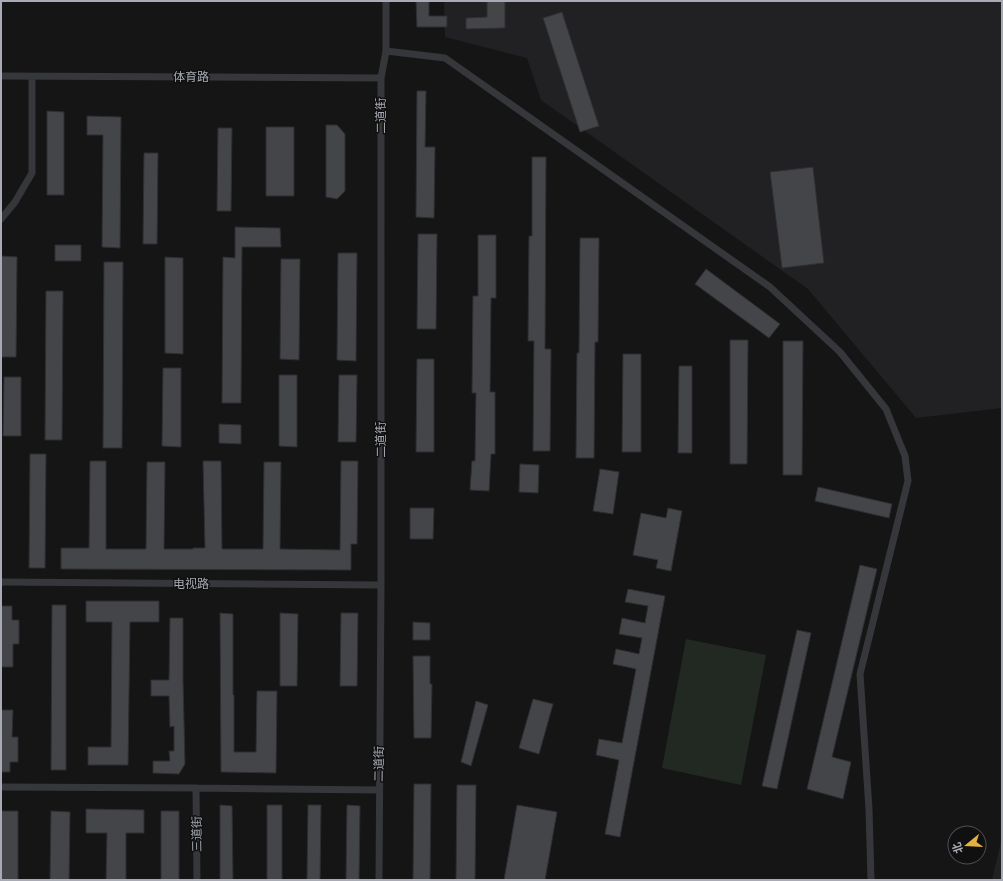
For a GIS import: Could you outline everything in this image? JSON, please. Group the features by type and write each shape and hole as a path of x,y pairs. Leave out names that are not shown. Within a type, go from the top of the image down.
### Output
{"street":[{"name":"二道街","path":"379,880 381,585 381,78 386,51 386,1"},
{"path":"386,51 445,58 770,287 840,352 886,409 906,456 908,481 860,674 869,809 871,880"},
{"name":"体育路","path":"1,76 381,78"},
{"path":"1,219 15,202 32,173 32,76"},
{"name":"电视路","path":"1,582 381,585"},
{"path":"1,787 379,790"},
{"name":"三道街","path":"196,788 197,880"}],"shaded area":[{"path":"444,1 1002,1 1002,408 916,418 808,289 541,100 527,58 445,37"},
{"path":"686,639 766,655 741,785 662,768"},
{"path":"1002,837 1002,880 992,880"}],"building":[{"path":"416,1 429,1 429,16 447,16 447,27 417,27"},
{"path":"487,1 505,1 505,28 466,29 466,18 487,17"},
{"path":"562,12 599,126 580,132 543,18"},
{"path":"417,91 426,91 425,147 435,147 434,218 416,217"},
{"path":"47,111 64,112 64,195 47,195"},
{"path":"87,116 121,117 120,248 102,247 103,135 87,135"},
{"path":"326,125 337,125 345,134 345,191 337,199 326,197"},
{"path":"266,127 294,127 294,196 266,196"},
{"path":"218,128 232,128 231,211 217,211"},
{"path":"144,153 158,153 157,244 143,244"},
{"path":"532,157 546,157 545,349 551,349 550,451 533,451 534,341 528,341 529,236 532,236"},
{"path":"813,167 824,263 782,268 770,172"},
{"path":"235,227 280,228 281,247 242,247 241,403 222,403 223,257 235,258"},
{"path":"418,234 437,234 436,329 417,329"},
{"path":"478,235 496,235 496,298 491,298 490,392 495,392 495,454 491,454 489,491 470,490 472,461 475,461 476,393 472,393 473,296 478,296"},
{"path":"580,238 599,238 598,342 595,342 594,458 576,458"},
{"path":"55,245 81,245 81,261 55,261"},
{"path":"338,253 357,253 356,361 337,360"},
{"path":"1,256 17,257 16,357 1,357"},
{"path":"165,257 183,258 183,354 165,353"},
{"path":"281,259 300,259 299,360 280,359"},
{"path":"104,262 123,262 122,448 103,448"},
{"path":"706,269 780,324 769,338 695,284"},
{"path":"46,291 63,291 62,440 45,440"},
{"path":"730,340 748,340 747,464 730,464"},
{"path":"783,341 803,341 802,475 783,475"},
{"path":"623,354 641,354 641,452 622,452"},
{"path":"417,359 434,359 434,452 416,452"},
{"path":"679,366 692,366 692,453 678,453"},
{"path":"163,368 181,368 181,447 162,446"},
{"path":"279,375 297,375 297,447 279,446"},
{"path":"339,375 357,375 356,442 338,442"},
{"path":"4,377 21,377 21,436 3,436"},
{"path":"219,424 241,425 241,444 219,443"},
{"path":"30,454 46,454 45,568 29,568"},
{"path":"90,461 106,461 106,549 146,549 147,462 165,462 164,549 205,548 203,461 221,461 222,549 263,549 264,462 281,462 280,549 340,550 341,461 358,461 357,544 351,544 351,570 61,569 61,548 89,548"},
{"path":"520,464 539,465 538,493 519,492"},
{"path":"600,469 619,472 613,514 593,511"},
{"path":"818,487 892,504 889,518 815,501"},
{"path":"410,508 434,508 433,539 410,539"},
{"path":"668,508 682,511 671,571 656,568 658,560 633,555 641,513 666,518"},
{"path":"860,565 877,569 832,757 851,762 843,799 807,789"},
{"path":"628,589 665,596 620,837 605,834 619,760 596,755 599,739 622,743 636,669 613,664 616,649 639,654 642,638 619,634 622,618 645,623 648,606 625,602"},
{"path":"86,601 159,601 159,622 130,622 128,765 88,765 88,747 111,747 112,622 86,622"},
{"path":"52,605 66,605 66,770 51,770"},
{"path":"1,606 12,606 12,620 19,620 19,644 13,644 13,667 1,667"},
{"path":"220,613 233,614 234,752 256,752 257,691 277,691 276,773 221,772"},
{"path":"280,613 298,614 297,686 280,686"},
{"path":"341,613 358,613 357,686 340,686"},
{"path":"170,618 183,618 185,764 179,774 153,773 153,761 170,761 169,751 174,751 174,726 170,727 169,696 151,696 151,680 169,680"},
{"path":"413,622 430,623 430,640 413,640"},
{"path":"797,630 811,633 777,789 762,786"},
{"path":"413,656 430,656 430,684 432,684 431,738 414,738"},
{"path":"533,699 553,704 539,754 519,748"},
{"path":"476,701 488,705 471,766 461,762"},
{"path":"1,710 13,710 12,737 18,737 18,762 10,762 10,772 1,772"},
{"path":"414,784 431,784 430,880 413,880"},
{"path":"457,785 476,785 475,880 456,880"},
{"path":"220,805 232,806 233,880 220,880"},
{"path":"267,805 282,805 282,880 267,880"},
{"path":"308,805 321,805 320,880 307,880"},
{"path":"347,805 360,806 359,880 346,880"},
{"path":"517,805 557,812 545,880 504,880"},
{"path":"86,809 144,810 144,833 126,833 126,880 106,880 107,833 86,833"},
{"path":"1,811 18,811 18,880 1,880"},
{"path":"51,811 70,812 69,880 50,880"},
{"path":"161,811 179,811 179,880 161,880"}]}
